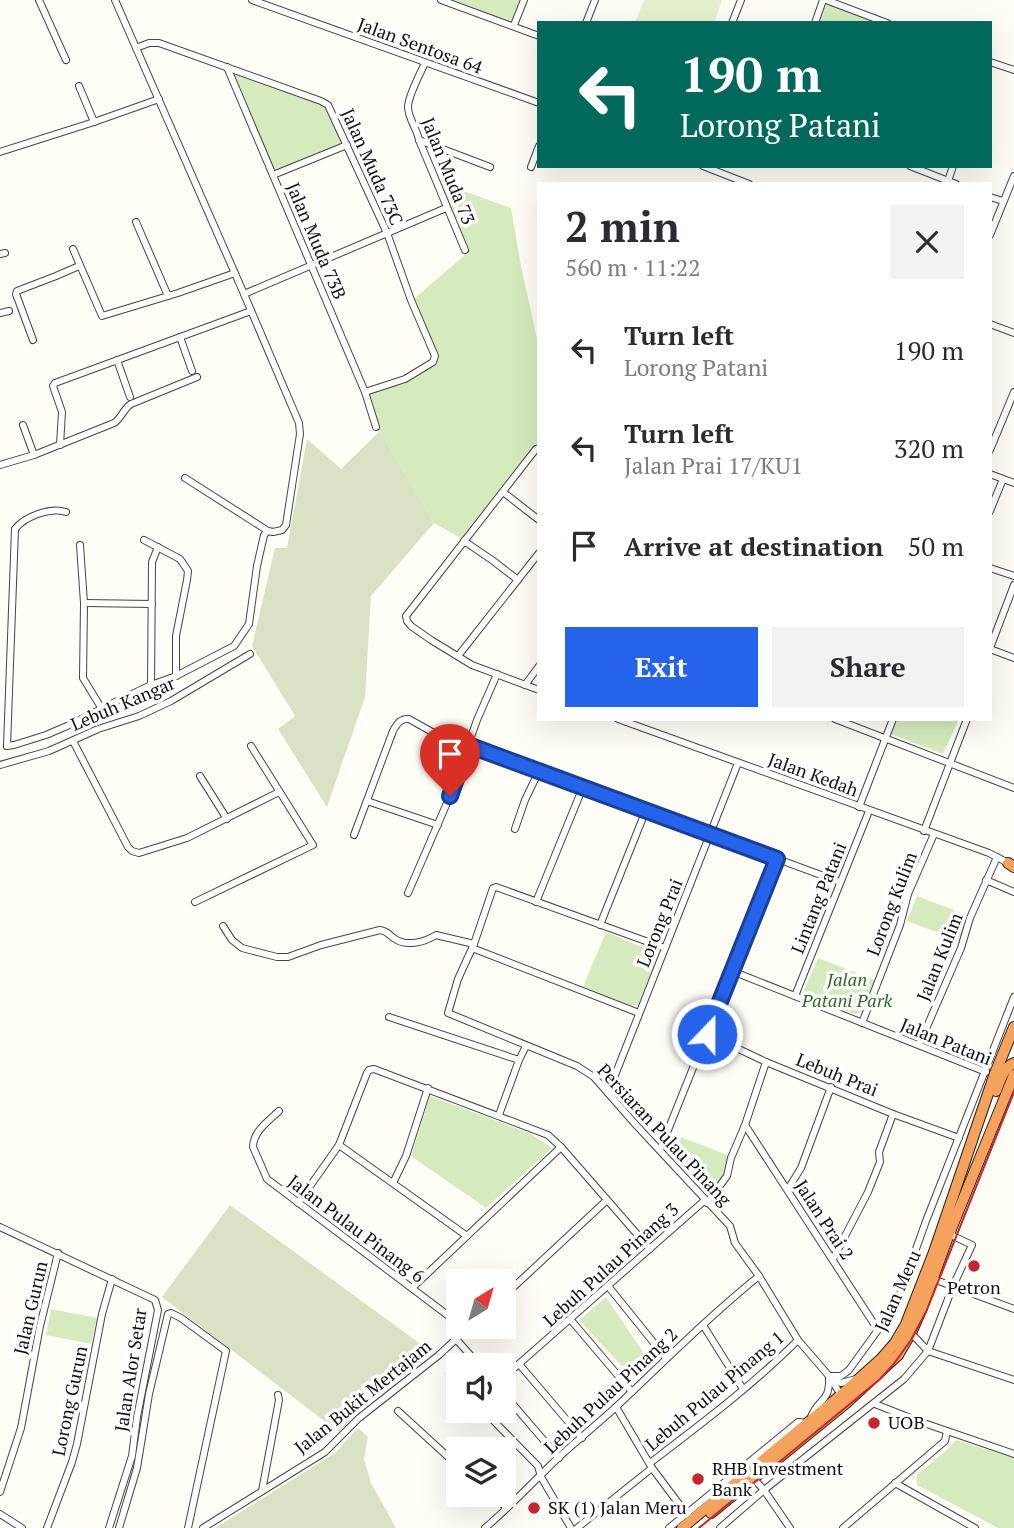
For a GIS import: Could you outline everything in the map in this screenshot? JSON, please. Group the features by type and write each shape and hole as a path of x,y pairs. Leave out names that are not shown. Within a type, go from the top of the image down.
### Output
{"highway":[{"name":"Jalan Meru","path":"688,1522 808,1422 843,1399 858,1379 889,1351 906,1324 934,1252 961,1174 989,1074 1014,1027"},
{"path":"969,1148 1003,1073 1014,1063"},
{"name":"Jalan Meru","path":"688,1522 753,1478 898,1355 911,1334 1014,1075"}],"street":[{"path":"39,0 66,60"},
{"path":"115,0 300,428 286,525 282,530 268,531 185,478"},
{"name":"Jalan Sentosa 64","path":"252,0 537,102"},
{"path":"441,0 537,35"},
{"path":"514,26 524,0"},
{"path":"587,21 595,0"},
{"path":"733,21 741,0"},
{"path":"816,21 825,0 882,21"},
{"name":"Jalan Muda 73C","path":"136,48 149,43 159,43 328,105 387,233 435,359 405,379 365,392"},
{"name":"Jalan Muda 73","path":"425,63 408,108 465,250"},
{"path":"992,64 1014,70"},
{"name":"Jalan Muda 73B","path":"227,67 365,392 376,427"},
{"path":"79,86 94,122"},
{"path":"0,152 159,99"},
{"path":"419,140 490,167"},
{"path":"273,175 346,145"},
{"path":"531,166 537,151"},
{"path":"707,168 744,182"},
{"path":"915,168 951,182"},
{"path":"948,181 952,168"},
{"path":"992,230 1014,176"},
{"path":"992,198 1003,201"},
{"path":"244,294 446,208"},
{"path":"136,222 168,296"},
{"path":"73,249 102,316 235,273"},
{"path":"33,340 17,291 79,266"},
{"path":"0,313 9,311"},
{"path":"60,444 62,412 54,384 251,311"},
{"path":"992,325 1014,333"},
{"path":"0,465 118,420 131,404 194,374 180,337"},
{"path":"117,360 130,397"},
{"path":"992,445 1014,391"},
{"path":"23,425 34,454"},
{"path":"537,449 406,616 407,621 431,640 472,665 537,689"},
{"path":"992,475 1014,483"},
{"path":"992,506 1003,479"},
{"path":"503,492 537,518"},
{"path":"15,760 7,746 15,529 27,519 57,509 66,512"},
{"path":"7,746 67,726 234,646 249,624 257,566 264,535 268,531"},
{"path":"144,540 180,559 188,571 176,636 176,676"},
{"path":"464,541 519,580"},
{"path":"80,545 83,678 102,709"},
{"path":"151,685 152,562 158,547"},
{"path":"458,656 537,557"},
{"path":"992,569 1014,576"},
{"path":"992,643 1014,586"},
{"path":"83,603 152,604"},
{"path":"992,649 1014,658"},
{"name":"Lebuh Kangar","path":"0,765 49,751 98,729 139,716 171,701 250,654"},
{"path":"525,685 537,669"},
{"path":"408,893 438,825 497,674"},
{"path":"354,835 393,731 403,719 409,719 467,748 539,771 840,882"},
{"name":"Jalan Kedah","path":"623,721 1012,864"},
{"path":"840,721 1014,788"},
{"path":"859,807 892,721"},
{"path":"924,831 966,721"},
{"path":"74,741 132,852 139,853 187,838 279,792"},
{"path":"195,902 313,845 251,746"},
{"name":"Lorong Prai","path":"608,1093 738,763"},
{"path":"514,829 539,771"},
{"path":"200,776 227,819"},
{"path":"536,902 583,787"},
{"path":"367,801 438,825"},
{"path":"600,925 646,810"},
{"name":"Lintang Patani","path":"795,996 869,811"},
{"name":"Lorong Kulim","path":"862,1023 900,925 908,894 934,834"},
{"name":"Jalan Kulim","path":"919,1045 997,858"},
{"path":"660,1150 777,859"},
{"path":"986,880 1014,892"},
{"path":"473,946 493,888 496,887 665,948"},
{"path":"223,926 242,948 276,957 288,957 321,945 380,930 385,930 402,943 416,943 436,935 473,946 639,1013"},
{"name":"Persiaran Pulau Pinang","path":"473,946 458,979 448,1013 577,1066 594,1077 730,1226 735,1243 798,1339 829,1376 843,1399"},
{"name":"Jalan Patani","path":"732,971 989,1074"},
{"path":"829,1376 845,1374 896,1305 946,1170 989,1074 1014,997"},
{"path":"389,1017 519,1060"},
{"name":"Lebuh Prai","path":"707,1034 766,1062 959,1138"},
{"path":"499,1115 526,1046"},
{"name":"Lebuh Pulau Pinang 3","path":"516,1367 706,1202 727,1176 766,1062"},
{"path":"298,1203 340,1145 367,1073 374,1069 548,1135 650,1249"},
{"path":"788,1189 801,1168 831,1087"},
{"path":"393,1183 406,1156 428,1088"},
{"name":"Jalan Pulau Pinang 6","path":"279,1111 256,1135 253,1142 262,1168 271,1183 446,1314"},
{"path":"833,1259 880,1163 879,1152 893,1114"},
{"name":"Jalan Prai 2","path":"745,1125 878,1330"},
{"path":"340,1145 467,1236"},
{"path":"412,1288 561,1147"},
{"path":"946,1170 961,1174"},
{"path":"516,1285 607,1200"},
{"name":"Jalan Alor Setar","path":"0,1227 155,1300 158,1310 132,1456 109,1528"},
{"path":"720,1528 764,1490 875,1404 904,1379 928,1350 972,1245 949,1234"},
{"name":"Jalan Gurun","path":"0,1492 21,1428 40,1326 58,1253"},
{"name":"Lebuh Pulau Pinang 2","path":"485,1528 666,1358 759,1276"},
{"name":"Lorong Gurun","path":"47,1528 76,1444 102,1314 112,1279"},
{"path":"933,1279 1014,1309"},
{"path":"608,1286 666,1358"},
{"path":"119,1528 138,1468 149,1394 168,1314 171,1313 226,1352 188,1528"},
{"path":"570,1319 632,1392"},
{"path":"703,1325 743,1389"},
{"path":"911,1334 928,1350 1014,1380"},
{"path":"456,1339 468,1353"},
{"name":"Jalan Bukit Mertajam","path":"203,1528 325,1452 359,1418 456,1339"},
{"name":"Lebuh Pulau Pinang 1","path":"577,1528 774,1364 798,1339"},
{"path":"519,1364 582,1438"},
{"path":"829,1376 841,1383 858,1379"},
{"path":"808,1422 814,1409 827,1397 829,1376"},
{"path":"261,1491 278,1395"},
{"path":"875,1404 1014,1454"},
{"path":"616,1407 688,1522 669,1528"},
{"path":"516,1408 559,1458"},
{"path":"398,1411 446,1455"},
{"path":"496,1423 538,1466 570,1528"},
{"path":"843,1528 945,1441 947,1431"},
{"path":"793,1446 804,1459"},
{"path":"753,1478 790,1528"},
{"path":"895,1483 975,1528"},
{"path":"0,1514 22,1528"}],"green space":[{"path":"451,0 523,0 515,22"},
{"path":"644,0 722,0 715,21 636,21"},
{"path":"823,0 874,21 816,21"},
{"path":"227,67 328,105 347,145 273,175"},
{"path":"436,181 511,208 537,339 537,448 464,540 434,523 380,431 369,395 433,363 435,356 414,299 467,253"},
{"path":"380,431 434,523 371,596 365,697 327,807 278,729 295,716 252,646 275,548 287,548 307,439 341,469"},
{"path":"896,721 958,721 943,754 891,734"},
{"path":"917,896 972,917 963,942 907,921"},
{"path":"606,932 658,954 640,1005 629,1005 583,987"},
{"name":"Jalan Patani Park","path":"818,958 875,980 862,1010 856,1015 803,993"},
{"path":"430,1096 531,1134 552,1148 486,1208 411,1156"},
{"path":"673,1134 730,1156 722,1179 710,1192 704,1193 667,1151 669,1138"},
{"path":"230,1205 433,1353 364,1406 339,1432 162,1297"},
{"path":"606,1297 649,1361 634,1379 579,1320"},
{"path":"51,1309 97,1318 91,1344 46,1335"},
{"path":"358,1428 368,1437 364,1459 371,1483 396,1528 215,1528 335,1453"},
{"path":"956,1440 1014,1458 1014,1528 998,1528 917,1485 917,1475"}],"tram line":[{"path":"699,1528 879,1380 893,1365 926,1312 1014,1092"}],"place":[{"name":"Petron","path":"974,1266"},
{"name":"UOB","path":"874,1423"},
{"name":"RHB Investment Bank","path":"698,1479"},
{"name":"SK (1) Jalan Meru","path":"534,1508"}],"route":[{"path":"450,796 468,745 777,859 707,1034"}]}
